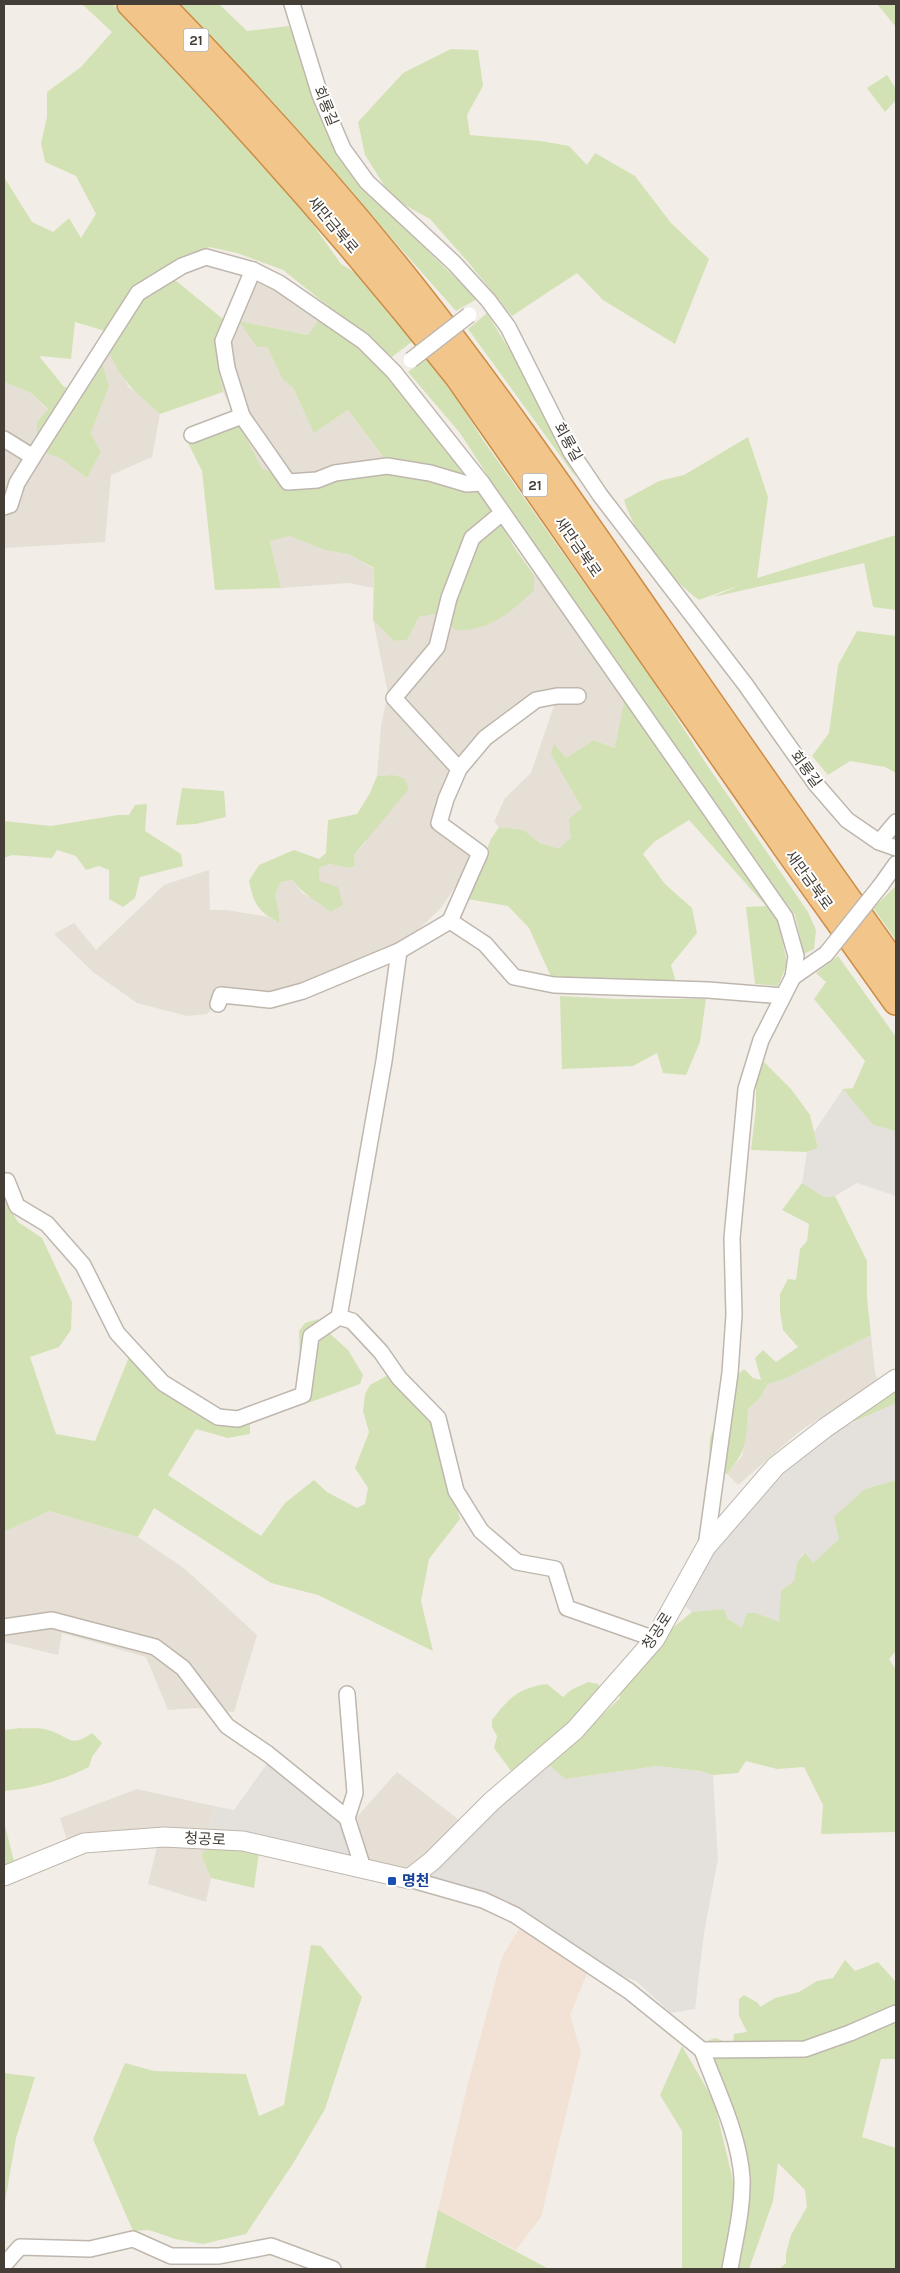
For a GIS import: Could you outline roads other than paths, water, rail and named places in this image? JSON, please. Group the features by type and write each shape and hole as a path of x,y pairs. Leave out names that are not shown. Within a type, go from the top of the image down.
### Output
{"highway":[{"name":"새만금북로","path":"130,4 214,90 304,190 458,377 786,848 896,1002"},
{"name":"새만금북로","path":"161,4 230,75 320,176 411,285 470,362 524,434 802,836 896,966"}],"street":[{"name":"회룡길","path":"292,4 320,95 344,149 367,182 454,263 488,300 508,327 571,452 600,495 745,684 815,784 847,820 879,842 896,848"},
{"path":"4,507 10,505 17,483 33,456 138,293 182,266 206,257 253,270 279,283 363,341 394,372 482,483 785,916 796,956 793,976 761,1040 746,1089 732,1238 734,1315 730,1373 706,1547"},
{"path":"253,270 223,341 227,368 242,416 288,482 317,480 335,473 387,466 430,472 467,484 482,483"},
{"path":"394,372 488,300"},
{"path":"192,435 242,416"},
{"path":"4,438 33,456"},
{"path":"459,769 394,698 437,647 449,598 472,538 502,513"},
{"path":"218,1004 221,995 270,1000 295,993 399,951 450,922 480,853 439,823 446,799 459,769 485,738 536,700 557,696 578,696"},
{"path":"879,842 896,822"},
{"path":"793,976 826,954 896,864"},
{"path":"450,922 485,944 514,977 554,985 708,990 783,996"},
{"path":"4,1180 7,1181 17,1206 47,1224 83,1265 117,1333 163,1383 218,1418 238,1419 303,1395 311,1336 339,1317 384,1062 399,951"},
{"path":"339,1317 352,1321 381,1352 399,1378 438,1418 456,1491 481,1531 517,1562 555,1569 567,1608 655,1639"},
{"name":"청공로","path":"409,1879 432,1860 492,1801 575,1730 655,1639 706,1547 776,1466 825,1428 896,1379"},
{"path":"4,1627 52,1620 155,1647 183,1668 227,1726 268,1754 347,1818 363,1868"},
{"path":"347,1694 355,1793 347,1818"},
{"name":"청공로","path":"4,1876 84,1843 164,1836 244,1841 409,1879 483,1900 515,1915 629,1991 702,2050"},
{"path":"730,2269 741,2209 742,2178 737,2145 702,2050 804,2049 850,2033 896,2013"},
{"path":"4,2265 20,2247 90,2249 133,2239 171,2256 219,2256 271,2246 333,2269"}],"place":[{"name":"명천","path":"392,1881"}]}
